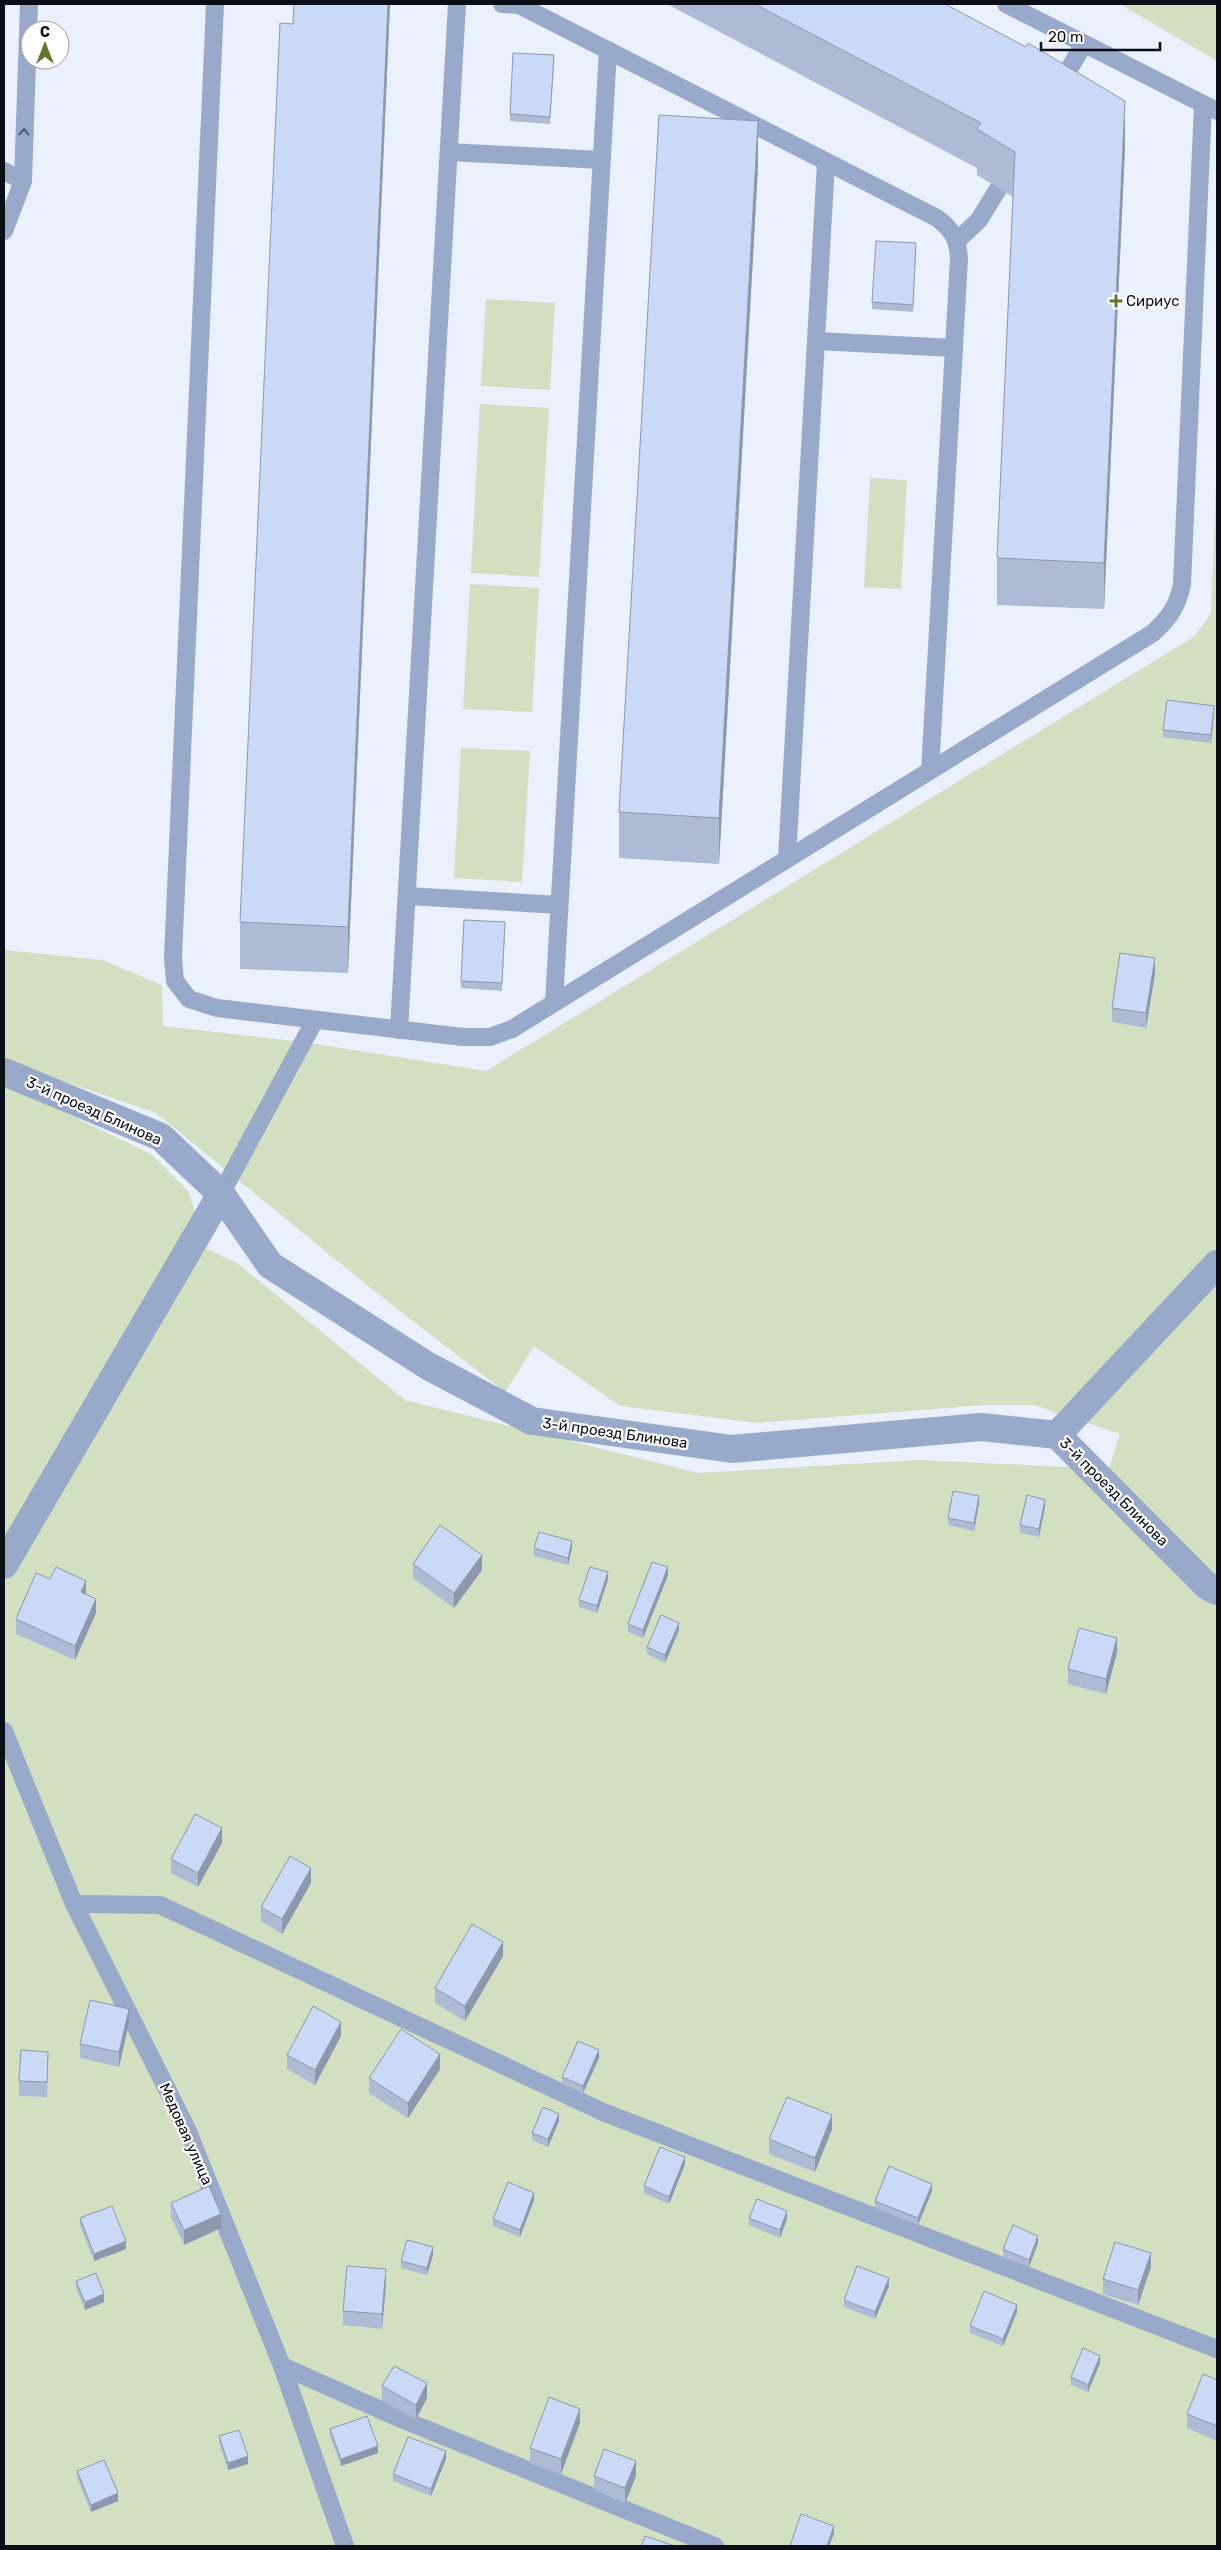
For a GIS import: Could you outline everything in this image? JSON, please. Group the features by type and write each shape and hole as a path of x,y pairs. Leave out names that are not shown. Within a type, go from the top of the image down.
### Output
{"street":[{"name":"3-й проезд Блинова","path":"4,1072 161,1137 221,1194 270,1265 428,1366 532,1421 732,1449 980,1427 1057,1435 1207,1586 1217,1591"},
{"path":"4,1565 221,1194"},
{"path":"1057,1435 1217,1264"}],"lane":[{"path":"4,231 23,181 29,4"},
{"path":"215,4 173,958 175,981 189,999 216,1008 463,1037 490,1037 512,1029 1153,633 1170,618 1179,601 1210,107 1006,4"},
{"path":"399,1030 457,4"},
{"path":"502,4 519,5 937,218 948,226 958,240 959,259 930,771"},
{"path":"1050,102 1084,44"},
{"path":"554,1003 608,50"},
{"path":"449,152 601,160"},
{"path":"787,859 826,162"},
{"path":"4,171 23,181"},
{"path":"958,240 979,220 998,189"},
{"path":"817,341 954,348"},
{"path":"407,896 559,905"},
{"path":"221,1194 315,1020"},
{"name":"Медовая улица","path":"4,1731 74,1904 187,2129 282,2366 345,2546"},
{"path":"74,1904 160,1905 604,2112 1217,2349"},
{"path":"282,2366 401,2419 715,2546"}],"green space":[{"path":"1120,4 1217,4 1217,61"},
{"path":"486,299 555,303 550,390 481,386"},
{"path":"480,404 549,408 539,577 471,573"},
{"path":"1217,465 1217,2546 4,2546 4,1083 151,1154 189,1192 205,1248 237,1263 405,1400 699,1473 920,1460 1109,1469 1120,1434 1034,1405 985,1405 757,1423 620,1406 534,1346 505,1392 378,1294 156,1113 4,1061 4,950 102,960 162,985 163,1026 303,1042 486,1071 1195,636 1211,613"},
{"path":"870,478 907,480 901,589 864,587"},
{"path":"470,584 539,588 532,712 463,709"},
{"path":"461,748 530,751 522,882 454,878"}],"building":[{"path":"294,4 388,4 348,927 240,922 280,23 293,24"},
{"path":"755,4 945,4 1026,47 1028,43 1125,101 1104,563 997,558 1015,152 977,129 981,123"},
{"path":"513,53 554,55 550,117 510,114"},
{"path":"659,115 758,121 719,818 619,812"},
{"path":"876,241 916,243 913,305 872,302"},
{"path":"1167,700 1214,706 1211,735 1163,730"},
{"path":"464,920 505,922 502,983 461,981"},
{"path":"1120,953 1155,958 1146,1013 1112,1008"},
{"path":"953,1491 979,1496 974,1523 948,1518"},
{"path":"1027,1495 1045,1500 1039,1529 1020,1525"},
{"path":"440,1525 482,1555 454,1593 413,1564"},
{"path":"539,1532 572,1541 568,1558 534,1548"},
{"path":"652,1562 668,1567 643,1630 628,1624"},
{"path":"56,1567 86,1581 81,1592 96,1599 75,1646 16,1619 36,1573 50,1579"},
{"path":"590,1567 608,1572 597,1606 579,1600"},
{"path":"661,1615 679,1623 665,1655 647,1647"},
{"path":"1079,1628 1117,1638 1106,1679 1068,1669"},
{"path":"195,1814 222,1828 198,1873 171,1859"},
{"path":"290,1856 311,1868 282,1919 261,1907"},
{"path":"472,1924 503,1942 465,2006 435,1988"},
{"path":"90,2000 129,2009 119,2052 80,2044"},
{"path":"313,2006 341,2022 315,2070 287,2055"},
{"path":"401,2029 440,2054 408,2103 369,2078"},
{"path":"578,2041 599,2050 583,2086 562,2077"},
{"path":"21,2050 48,2052 47,2082 19,2081"},
{"path":"787,2097 832,2115 815,2158 769,2139"},
{"path":"543,2107 559,2114 548,2139 532,2133"},
{"path":"660,2147 685,2157 669,2197 644,2186"},
{"path":"889,2166 932,2184 918,2218 875,2201"},
{"path":"508,2182 534,2193 520,2230 493,2219"},
{"path":"209,2186 221,2214 184,2230 171,2203"},
{"path":"757,2199 787,2211 780,2230 749,2218"},
{"path":"112,2206 126,2241 94,2254 80,2218"},
{"path":"1013,2225 1038,2236 1029,2260 1003,2249"},
{"path":"407,2240 433,2247 427,2268 401,2261"},
{"path":"1115,2242 1151,2253 1138,2290 1103,2279"},
{"path":"347,2266 386,2269 382,2314 343,2311"},
{"path":"857,2266 889,2278 875,2312 844,2300"},
{"path":"96,2273 104,2294 85,2302 76,2281"},
{"path":"984,2291 1017,2305 1003,2339 970,2326"},
{"path":"1083,2348 1100,2356 1088,2385 1071,2377"},
{"path":"394,2366 427,2383 416,2405 382,2386"},
{"path":"1203,2374 1217,2380 1217,2426 1187,2414"},
{"path":"549,2397 580,2409 561,2459 530,2448"},
{"path":"367,2416 378,2446 341,2459 330,2429"},
{"path":"239,2430 248,2456 228,2463 219,2436"},
{"path":"408,2437 446,2451 431,2489 393,2474"},
{"path":"604,2449 636,2461 625,2488 594,2476"},
{"path":"104,2460 118,2493 91,2505 77,2471"},
{"path":"801,2514 834,2526 827,2546 790,2546"},
{"path":"645,2536 675,2546 641,2546"}],"place":[{"name":"Сириус","path":"1116,301"}]}
